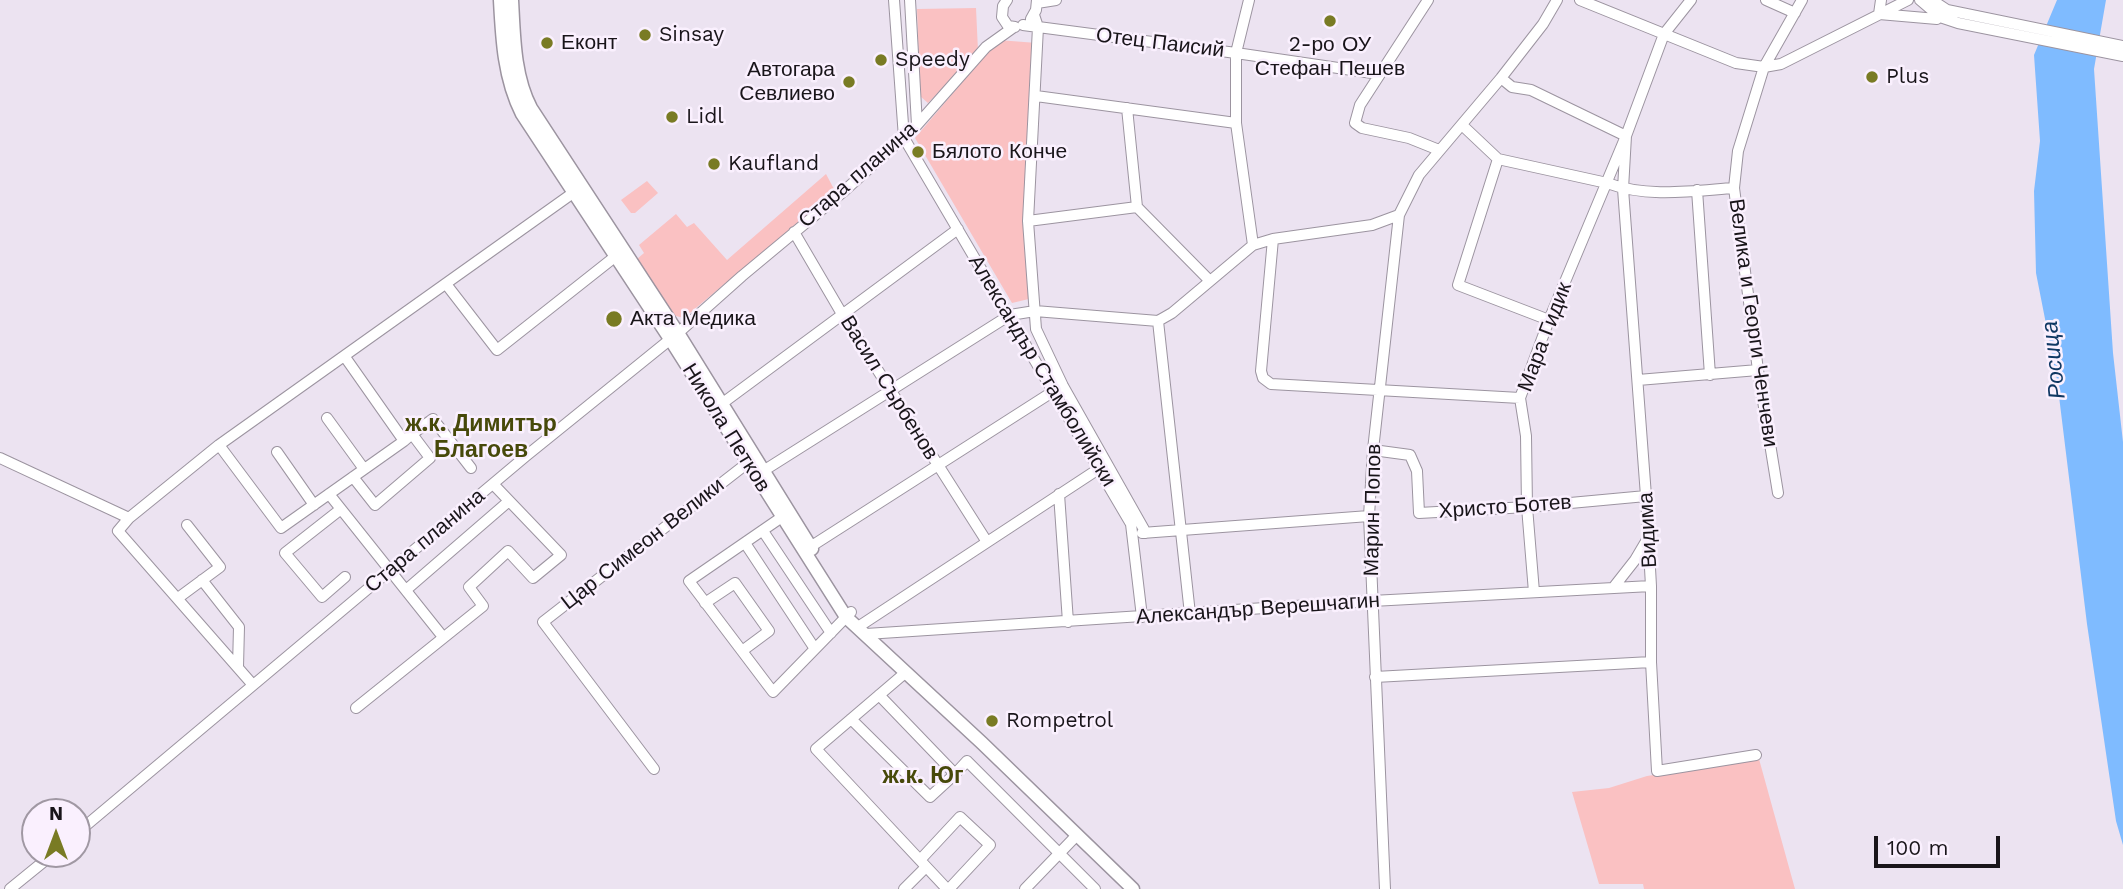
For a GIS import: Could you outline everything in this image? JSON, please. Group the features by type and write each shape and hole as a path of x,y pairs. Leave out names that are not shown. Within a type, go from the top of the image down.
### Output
{"main road":[{"name":"Никола Петков","path":"500,0 508,77 513,97 578,189"},
{"name":"Никола Петков","path":"512,0 524,93 578,189 849,614 862,631 905,673 1133,889"},
{"name":"Никола Петков","path":"759,473 782,517 807,549"}],"street":[{"path":"894,0 904,138"},
{"path":"909,0 917,125"},
{"name":"Стара планина","path":"91,821 674,336 904,138 986,47 1002,17 1003,6 1007,0"},
{"path":"1038,27 1034,15 1037,1 1056,0"},
{"path":"1249,0 1236,53 1236,123 1253,245"},
{"path":"1427,0 1360,105 1356,117 1357,126 1409,138 1439,149"},
{"path":"759,473 1006,317 1035,311 1158,321 1172,313 1253,245 1273,239 1373,225 1399,215 1419,176 1501,78 1543,24 1557,0"},
{"path":"1580,0 1736,63 1764,67 1781,64 1908,0"},
{"name":"Мара Гидик","path":"1534,592 1527,507 1526,436 1520,398 1549,320 1626,136 1664,34 1691,0"},
{"path":"1766,0 1795,13"},
{"name":"Велика и Георги Ченчеви","path":"1778,493 1758,370 1734,188 1738,152 1764,67 1802,0"},
{"path":"1879,14 1881,0"},
{"path":"1920,0 1940,17 1958,23"},
{"path":"1932,0 1947,10 1982,23 2123,56"},
{"path":"1879,14 1982,23 2123,46"},
{"name":"Стара планина","path":"986,47 1034,15"},
{"path":"1002,17 1008,26 1018,26"},
{"name":"Отец Паисий","path":"1018,26 1379,74"},
{"name":"Александър Стамболийски","path":"1038,27 1028,221 1038,336 1058,389"},
{"path":"1501,78 1512,87 1531,90 1626,136"},
{"path":"1036,96 1236,123"},
{"path":"1127,108 1137,206 1210,281"},
{"path":"1462,125 1498,159 1607,183 1623,189 1643,192 1734,188"},
{"name":"Мара Гидик","path":"1623,189 1626,136"},
{"name":"Александър Стамболийски","path":"904,138 1006,317 1058,389 1146,533"},
{"path":"1498,159 1458,285 1549,320"},
{"path":"253,685 118,531 219,445 578,189"},
{"name":"Видима","path":"1623,189 1646,496 1657,771 1756,755"},
{"path":"1696,190 1710,374"},
{"path":"1028,221 1137,206"},
{"name":"Марин Попов","path":"1385,889 1369,516 1373,450 1399,215"},
{"path":"718,407 958,229"},
{"name":"Васил Сърбенов","path":"794,232 842,314 986,542"},
{"path":"1273,239 1261,371 1271,384 1380,388 1520,398"},
{"path":"446,284 497,350 619,254"},
{"path":"1158,321 1190,614"},
{"path":"345,357 408,438 430,458 375,505 353,477"},
{"path":"1638,380 1758,370"},
{"path":"807,549 1058,389"},
{"path":"327,418 364,469"},
{"path":"219,445 281,528 433,419 471,468"},
{"name":"Христо Ботев","path":"1373,450 1410,455 1418,471 1419,513 1646,496"},
{"path":"277,452 314,505"},
{"path":"0,458 129,519"},
{"name":"Цар Симеон Велики","path":"654,769 543,622 751,460"},
{"path":"862,631 882,611 1103,466"},
{"name":"Александър Стамболийски","path":"1103,466 1132,524 1142,617"},
{"path":"356,708 483,606 469,587 508,551 533,578 561,555 493,484"},
{"path":"329,494 443,637"},
{"path":"1059,495 1068,622"},
{"path":"406,590 509,501"},
{"path":"341,509 285,553 322,597 345,577"},
{"path":"1134,533 1369,516"},
{"path":"782,517 689,581 773,692 849,614"},
{"path":"178,598 220,567 187,524"},
{"path":"763,531 831,633"},
{"path":"1613,588 1635,560 1648,537"},
{"path":"745,543 815,649"},
{"path":"202,580 239,627 238,667"},
{"path":"705,603 735,583 769,631 742,651"},
{"name":"Александър Верешчагин","path":"862,631 892,632 1068,622 1371,601 1651,586"},
{"path":"882,611 883,622 892,632"},
{"path":"1375,677 1651,662"},
{"path":"904,889 923,863 960,817 989,845 948,889 923,863 816,749 905,673"},
{"path":"879,695 955,774"},
{"path":"852,719 930,797 967,761 1094,889"},
{"path":"1025,889 1077,835"},
{"path":"10,889 35,868"}],"shaded area":[{"path":"976,8 978,51 928,103 920,96 917,9"},
{"path":"998,40 1037,43 1024,220 1033,298 1012,303 915,138"},
{"path":"826,174 835,191 684,318 672,315 636,260 644,253 639,245 676,214 687,227 694,223 727,260"},
{"path":"647,181 658,193 635,213 631,213 621,200"},
{"path":"1759,759 1795,889 1644,889 1643,884 1599,884 1572,792 1609,788 1647,776"}],"water":[{"name":"Росица","path":"2057,0 2106,0 2094,69 2113,353 2123,442 2123,845 2116,821 2087,624 2057,380 2036,273 2034,191 2040,141 2034,55"}],"place":[{"name":"2-ро ОУ Стефан Пешев","path":"1330,21"},
{"name":"Sinsay","path":"645,35"},
{"name":"Еконт","path":"547,43"},
{"name":"Speedy","path":"881,60"},
{"name":"Plus","path":"1872,77"},
{"name":"Автогара Севлиево","path":"849,82"},
{"name":"Lidl","path":"672,117"},
{"name":"Бялото Конче","path":"918,152"},
{"name":"Kaufland","path":"714,164"},
{"name":"Акта Медика","path":"614,319"},
{"name":"Rompetrol","path":"992,721"}],"district":[{"name":"ж.к. Димитър Благоев","path":"481,437"},
{"name":"ж.к. Юг","path":"923,776"}]}
